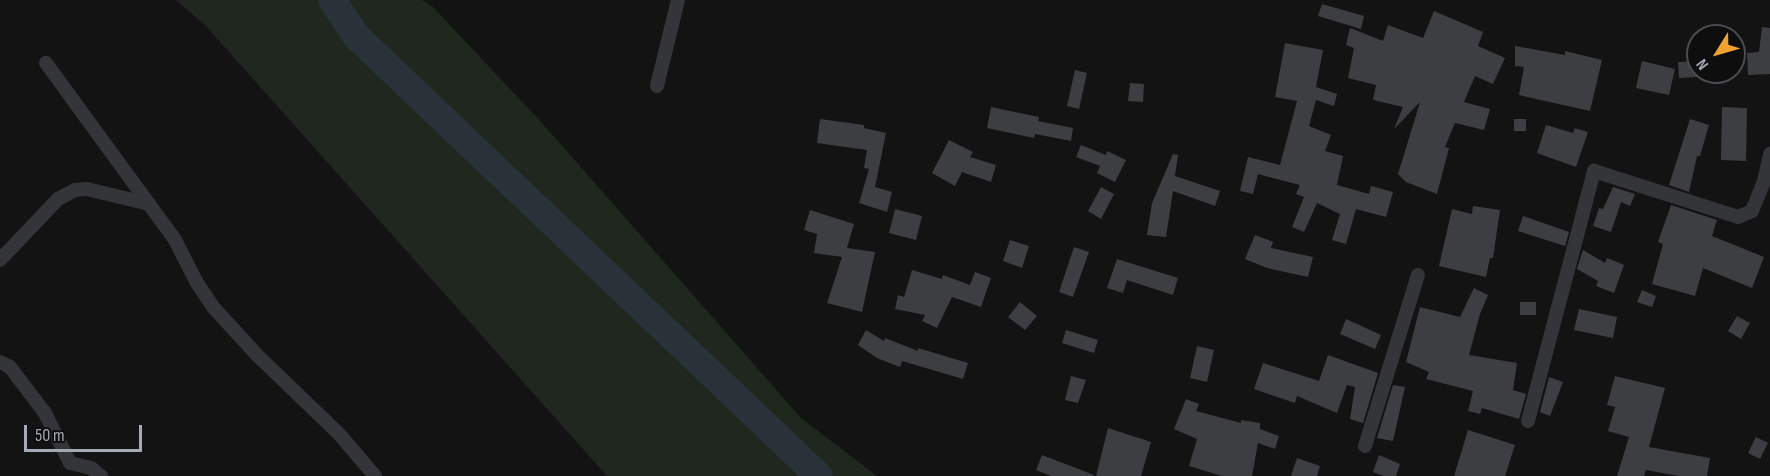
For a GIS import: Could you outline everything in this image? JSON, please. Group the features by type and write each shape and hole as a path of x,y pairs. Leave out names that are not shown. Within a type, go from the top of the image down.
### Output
{"street":[{"path":"657,86 678,0"},
{"path":"46,63 175,240 197,283 214,308 257,355 340,435 375,476"},
{"path":"1528,421 1594,171 1738,217 1752,211 1764,181 1770,154"},
{"path":"0,260 58,199 75,190 87,189 149,204"},
{"path":"1365,446 1418,275"},
{"path":"0,362 10,367 45,413 70,463 91,468 101,476"}],"shaded area":[{"path":"176,0 422,0 433,7 543,124 801,418 877,476 607,476 205,25"}],"building":[{"path":"1322,4 1364,16 1361,29 1318,16"},
{"path":"1434,11 1483,32 1478,46 1505,58 1493,84 1475,76 1464,102 1490,109 1484,130 1455,123 1445,147 1449,148 1437,194 1406,182 1398,174 1420,102 1394,129 1403,107 1373,100 1376,85 1348,78 1354,48 1346,45 1350,28 1383,41 1388,25 1423,38"},
{"path":"1762,27 1770,28 1770,74 1748,75 1747,53 1759,52"},
{"path":"1285,43 1323,50 1316,87 1337,94 1334,106 1316,100 1309,126 1331,135 1325,151 1343,156 1337,185 1369,194 1371,186 1393,192 1386,217 1356,209 1346,244 1332,240 1340,214 1317,203 1304,232 1292,227 1304,197 1296,194 1300,185 1258,174 1253,194 1240,191 1248,157 1280,165 1297,101 1275,97"},
{"path":"1515,46 1565,55 1565,51 1602,60 1590,111 1519,95 1524,67 1515,66"},
{"path":"1642,61 1675,69 1669,95 1636,88"},
{"path":"1678,62 1686,62 1686,78 1679,78"},
{"path":"1075,70 1087,73 1079,109 1067,106"},
{"path":"1130,83 1144,84 1143,102 1128,101"},
{"path":"991,107 1039,117 1038,121 1073,128 1071,141 1035,134 1034,138 987,128"},
{"path":"1722,107 1747,108 1746,161 1721,160"},
{"path":"820,119 864,125 864,128 886,133 875,187 892,192 887,212 859,203 869,169 864,168 867,150 817,143"},
{"path":"1514,119 1526,119 1526,131 1514,131"},
{"path":"1690,119 1709,125 1700,156 1697,156 1689,192 1669,185"},
{"path":"1546,125 1573,133 1575,128 1588,132 1576,167 1537,153"},
{"path":"949,140 973,152 970,157 996,165 991,182 962,172 955,186 932,173"},
{"path":"1081,145 1106,155 1107,151 1126,160 1115,182 1097,173 1100,166 1076,157"},
{"path":"1173,154 1178,155 1175,176 1220,191 1215,206 1173,191 1166,237 1147,235 1152,203"},
{"path":"1101,187 1114,194 1101,219 1088,211"},
{"path":"1613,187 1635,194 1630,206 1621,202 1611,232 1593,226 1599,208 1603,209"},
{"path":"1671,205 1717,220 1712,236 1764,257 1752,288 1703,268 1695,296 1652,284 1663,244 1658,242"},
{"path":"1473,206 1500,210 1493,258 1490,258 1486,277 1439,266 1452,209 1472,214"},
{"path":"895,209 922,216 916,240 889,233"},
{"path":"810,210 854,224 847,248 875,252 862,312 827,303 842,257 814,253 817,234 804,230"},
{"path":"1523,216 1569,232 1565,246 1518,231"},
{"path":"1255,235 1273,242 1271,248 1313,257 1308,277 1267,268 1245,259"},
{"path":"1010,240 1029,246 1022,268 1003,261"},
{"path":"1074,247 1089,252 1073,297 1059,292"},
{"path":"1583,250 1605,263 1607,258 1624,265 1614,293 1596,286 1598,281 1577,269"},
{"path":"1117,259 1178,278 1173,295 1127,280 1123,293 1107,288"},
{"path":"912,270 942,279 943,275 970,285 975,272 991,278 981,307 952,297 937,328 922,321 925,315 895,309 898,295 904,297"},
{"path":"1474,288 1488,295 1480,314 1469,355 1517,363 1513,390 1526,394 1519,419 1482,408 1480,414 1468,411 1473,391 1426,379 1429,372 1406,362 1420,307 1460,317"},
{"path":"1642,290 1656,296 1652,307 1637,302"},
{"path":"1020,302 1037,316 1025,330 1008,317"},
{"path":"1520,302 1536,302 1536,315 1520,315"},
{"path":"1579,309 1617,317 1613,338 1574,330"},
{"path":"1737,316 1750,323 1741,339 1728,331"},
{"path":"1346,319 1381,335 1375,349 1340,334"},
{"path":"866,330 884,341 885,338 918,351 918,348 968,363 963,379 902,361 900,367 877,358 858,345"},
{"path":"1066,330 1098,340 1094,353 1062,343"},
{"path":"1197,346 1214,350 1207,382 1190,378"},
{"path":"1328,355 1378,373 1363,423 1350,419 1355,387 1347,385 1337,413 1297,396 1295,403 1254,389 1263,363 1319,381"},
{"path":"1071,376 1086,380 1078,403 1065,400"},
{"path":"1615,376 1665,388 1649,447 1710,458 1707,476 1679,476 1646,470 1644,476 1617,476 1629,437 1608,431 1615,407 1607,405"},
{"path":"1549,377 1563,382 1550,416 1540,412"},
{"path":"1393,385 1405,387 1393,441 1377,438"},
{"path":"1186,399 1199,404 1196,411 1241,423 1241,420 1260,423 1260,429 1279,436 1275,449 1258,443 1252,476 1222,476 1189,466 1197,439 1174,429"},
{"path":"1108,428 1151,442 1141,476 1096,476"},
{"path":"1468,430 1515,445 1505,476 1454,476"},
{"path":"1756,437 1768,443 1760,459 1748,453"},
{"path":"1042,455 1094,475 1051,476 1036,470"},
{"path":"1379,455 1400,464 1396,476 1384,476 1373,472"},
{"path":"1297,458 1320,466 1317,476 1291,476"}],"waterway":[{"path":"332,0 357,37 819,476"}]}
